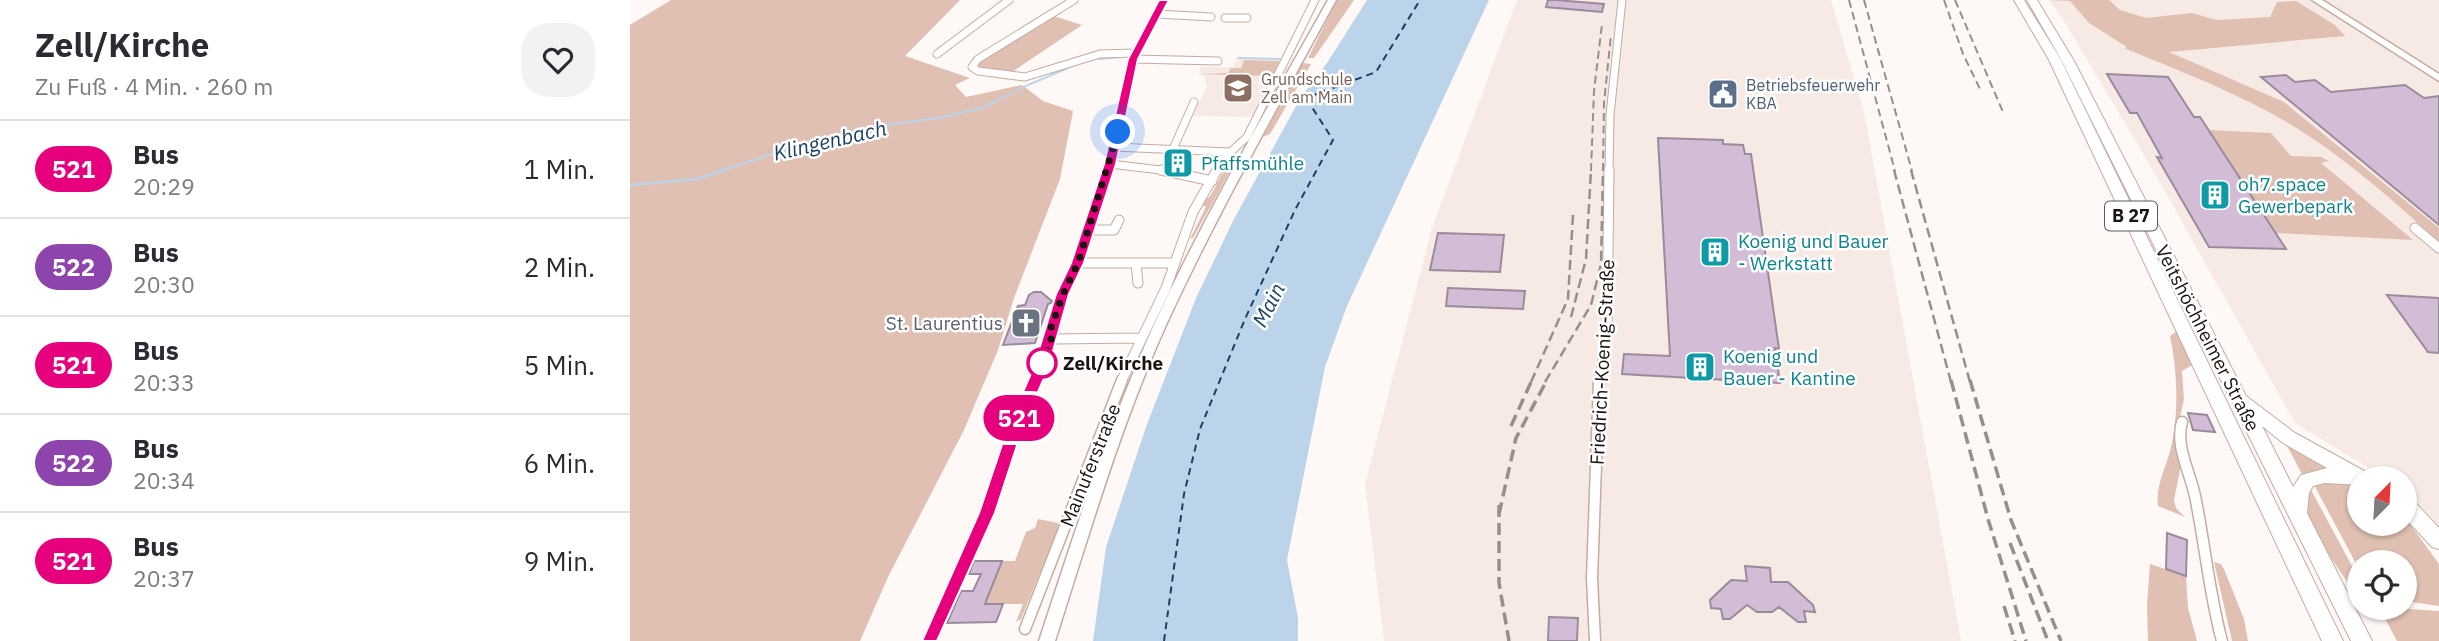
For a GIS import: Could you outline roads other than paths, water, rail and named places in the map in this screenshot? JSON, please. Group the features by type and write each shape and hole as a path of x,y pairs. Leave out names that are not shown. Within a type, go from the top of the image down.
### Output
{"highway":[{"name":"Veitshöchheimer Straße","path":"2019,0 2055,60 2333,641"},
{"name":"Veitshöchheimer Straße","path":"2032,0 2068,61 2361,641"},
{"path":"2236,393 2260,417 2289,439 2347,470"},
{"path":"2297,516 2300,492 2307,480 2325,475 2347,477"},
{"path":"2417,518 2439,541"}],"main road":[{"path":"1047,641 1115,432 1182,278 1250,146 1332,0"},
{"path":"2316,0 2439,78"}],"street":[{"path":"937,54 1009,0"},
{"path":"1074,0 978,59 972,67 978,71 1026,76 1100,54 1218,61"},
{"path":"930,641 987,513 1017,424 1051,339 1049,334 1063,294 1078,263 1110,164 1134,56 1164,0"},
{"name":"Mainuferstraße","path":"1026,629 1087,474 1095,444 1126,377 1140,338 1166,288 1173,262 1194,212 1230,152 1247,137 1315,0"},
{"name":"Friedrich-Koenig-Straße","path":"1595,641 1592,578 1598,388 1608,338 1610,115 1622,0"},
{"path":"1156,14 1211,17"},
{"path":"1225,18 1247,18"},
{"path":"1173,149 1194,103"},
{"path":"1114,147 1230,152"},
{"path":"1110,164 1158,169 1212,181"},
{"path":"1088,230 1114,230 1119,220"},
{"path":"2415,228 2439,248"},
{"path":"1078,263 1173,262"},
{"path":"1136,264 1138,283"},
{"path":"1051,339 1140,338"},
{"path":"2182,422 2179,440 2200,512 2199,528 2210,594 2222,641"}],"water":[{"name":"Main","path":"1367,0 1489,0 1347,306 1325,367 1287,560 1298,618 1298,641 1093,641 1106,547 1146,427 1196,298 1234,219 1301,97 1327,63"}],"waterway":[{"name":"Klingenbach","path":"1099,59 1122,57"},
{"name":"Klingenbach","path":"1238,58 1280,59"},
{"name":"Klingenbach","path":"1028,85 1068,68"},
{"name":"Klingenbach","path":"720,171 803,144 870,127 938,118 982,108 1026,86"},
{"name":"Klingenbach","path":"630,185 697,179 725,170"}],"railway":[{"path":"1849,0 1895,171"},
{"path":"1864,0 1912,171"},
{"path":"1944,0 1963,54 1980,89"},
{"path":"1955,0 2003,112"},
{"path":"1591,171 1594,91 1602,24"},
{"path":"1603,171 1604,103 1611,35"},
{"path":"1571,317 1586,259 1591,170"},
{"path":"1545,382 1591,305 1601,264 1603,170"},
{"path":"1894,170 1951,382"},
{"path":"1911,170 1970,382"},
{"path":"1531,382 1568,299 1573,215"},
{"path":"1511,426 1532,380"},
{"path":"1499,514 1516,438 1547,380"},
{"path":"1951,380 1988,519 2026,641"},
{"path":"1970,380 2011,520 2061,641"},
{"path":"1499,505 1499,514"},
{"path":"1499,514 1499,583 1509,641"},
{"path":"2010,543 2048,641"},
{"path":"2004,606 2015,641"}],"place":[{"name":"Grundschule Zell am Main","path":"1238,88"},
{"name":"Betriebsfeuerwehr KBA","path":"1723,94"},
{"name":"Pfaffsmühle","path":"1178,163"},
{"name":"oh7.space Gewerbepark","path":"2215,195"},
{"name":"Koenig und Bauer - Werkstatt","path":"1715,252"},
{"name":"St. Laurentius","path":"1026,323"},
{"name":"Zell/Kirche","path":"1042,363"},
{"name":"Koenig und Bauer - Kantine","path":"1700,367"}]}
